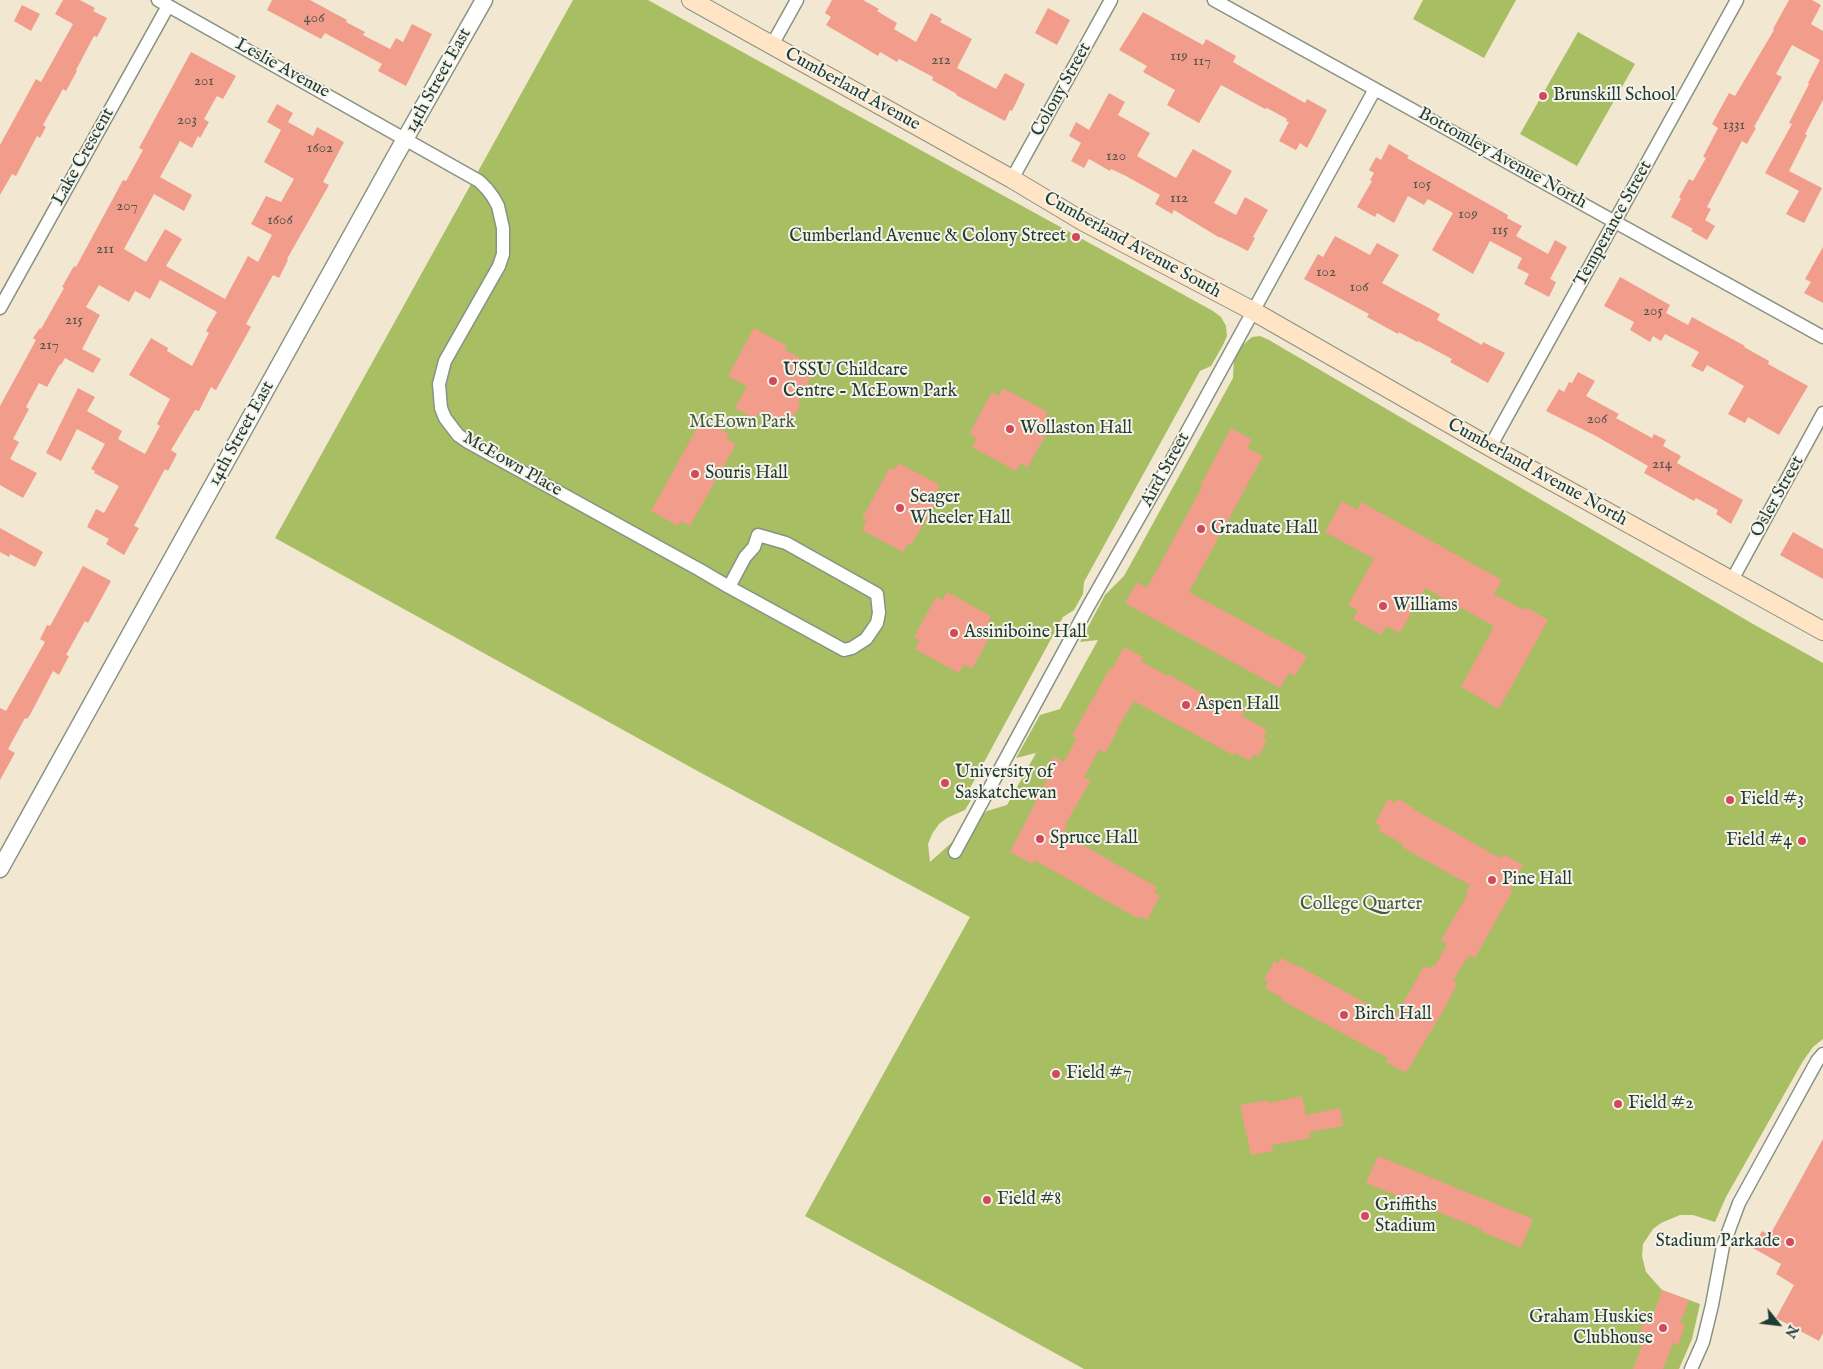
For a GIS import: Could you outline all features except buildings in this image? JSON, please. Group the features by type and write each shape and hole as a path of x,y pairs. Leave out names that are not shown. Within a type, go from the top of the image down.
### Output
{"main road":[{"name":"Cumberland Avenue","path":"691,0 1012,179"},
{"name":"Cumberland Avenue South","path":"1012,179 1084,222 1253,311"},
{"name":"Cumberland Avenue North","path":"1253,311 1490,447 1823,631"}],"street":[{"name":"14th Street East","path":"0,869 484,0"},
{"path":"772,45 797,0"},
{"name":"Colony Street","path":"1012,179 1111,0"},
{"name":"Bottomley Avenue North","path":"1214,0 1823,337"},
{"name":"Temperance Street","path":"1490,447 1737,0"},
{"name":"Leslie Avenue","path":"163,3 406,139"},
{"name":"Lake Crescent","path":"0,308 163,3"},
{"name":"Aird Street","path":"955,852 1089,605 1165,472 1375,89"},
{"name":"McEown Place","path":"406,139 479,181 487,188 498,206 504,228 499,266 445,361 441,372 439,384 441,408 452,427 468,442 729,587 844,650 852,648 866,638 872,631 879,613 877,594 786,543 758,535 754,547 745,557 729,587"},
{"name":"Osler Street","path":"1732,580 1823,413"},
{"path":"1691,1369 1708,1325 1723,1246 1739,1203 1817,1061 1823,1054"}],"green space":[{"name":"University of Saskatchewan","path":"573,0 648,0 1213,311 1221,317 1226,326 1227,336 1223,345 1211,366 1200,371 1084,582 1083,594 1074,610 1063,617 970,788 971,800 965,810 947,818 939,824 932,834 928,844 930,862 987,811 1007,805 1036,753 1016,758 1040,715 1060,709 1098,640 1080,642 1105,595 1124,576 1233,378 1234,358 1238,349 1252,337 1260,336 1269,340 1753,624 1823,663 1823,1039 1813,1047 1803,1061 1726,1197 1715,1222 1693,1215 1680,1215 1661,1223 1653,1229 1643,1244 1642,1256 1646,1272 1662,1290 1700,1304 1692,1339 1679,1369 1084,1369 805,1216 970,917 703,774 275,538"},
{"path":"1423,0 1516,0 1484,58 1413,19"},
{"path":"1578,32 1635,64 1577,166 1520,134"}],"place":[{"name":"Brunskill School","path":"1543,96"},
{"name":"Cumberland Avenue & Colony Street","path":"1076,237"},
{"name":"USSU Childcare Centre - McEown Park","path":"773,381"},
{"name":"Wollaston Hall","path":"1010,429"},
{"name":"Souris Hall","path":"695,474"},
{"name":"Seager Wheeler Hall","path":"900,508"},
{"name":"Graduate Hall","path":"1201,529"},
{"name":"Williams","path":"1383,606"},
{"name":"Assiniboine Hall","path":"954,633"},
{"name":"Aspen Hall","path":"1186,705"},
{"name":"University of Saskatchewan","path":"945,783"},
{"name":"Field #3","path":"1730,800"},
{"name":"Spruce Hall","path":"1040,839"},
{"name":"Field #4","path":"1802,841"},
{"name":"Pine Hall","path":"1492,880"},
{"name":"Birch Hall","path":"1344,1015"},
{"name":"Field #7","path":"1056,1074"},
{"name":"Field #2","path":"1618,1104"},
{"name":"Field #8","path":"987,1200"},
{"name":"Griffiths Stadium","path":"1365,1216"},
{"name":"Stadium Parkade","path":"1790,1242"},
{"name":"Graham Huskies Clubhouse","path":"1663,1328"}],"park label":[{"name":"McEown Park","path":"742,423"},
{"name":"College Quarter","path":"1361,905"}]}
